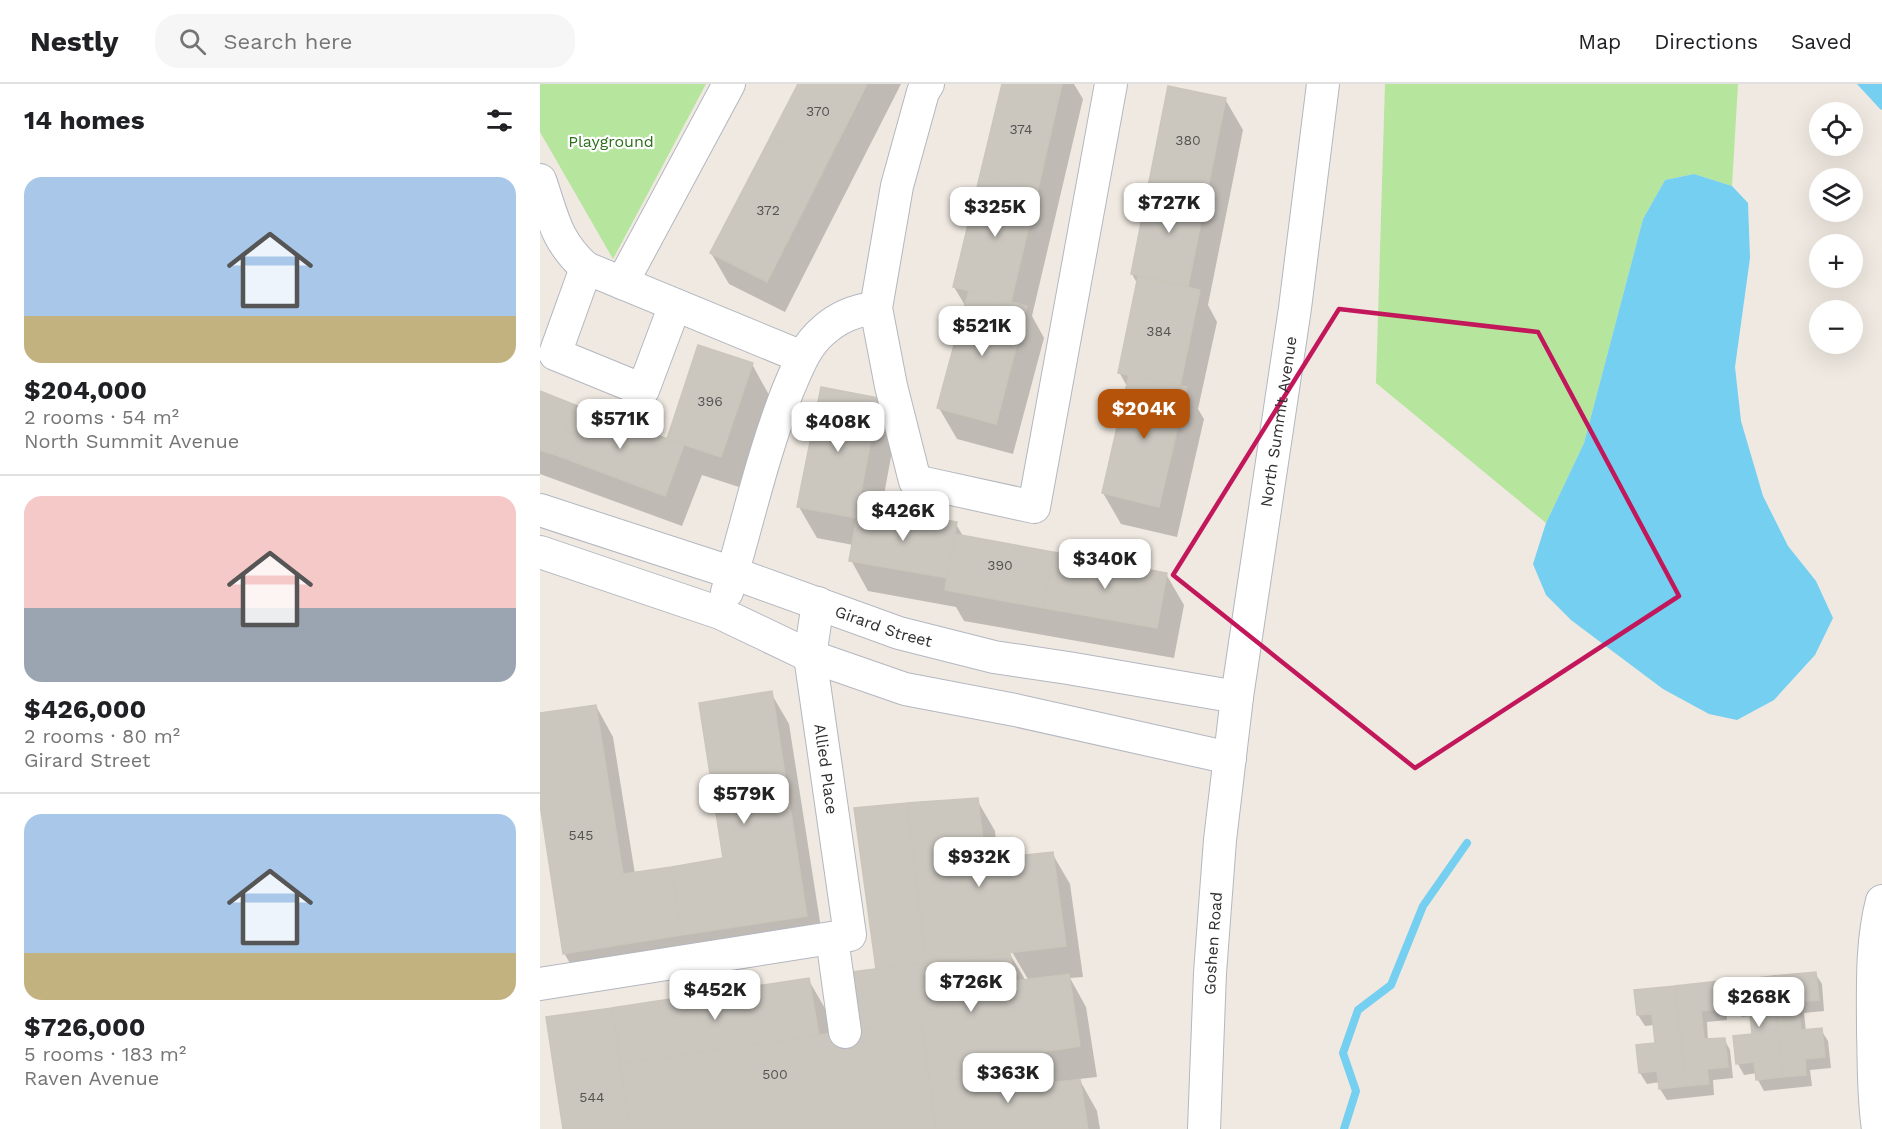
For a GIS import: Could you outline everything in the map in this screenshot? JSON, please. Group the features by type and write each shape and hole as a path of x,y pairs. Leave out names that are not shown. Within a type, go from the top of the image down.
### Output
{"street":[{"path":"622,283 729,84"},
{"path":"928,84 923,92 897,186 876,308 891,386 915,481 1034,507 1111,84"},
{"name":"North Summit Avenue","path":"1230,758 1295,308 1323,84"},
{"path":"540,180 561,241 586,268 802,357"},
{"path":"586,268 555,354 643,390 675,305"},
{"path":"720,613 772,430 802,357 821,332 840,319 858,310 876,308"},
{"name":"Girard Street","path":"540,510 733,573 899,633 994,657 1238,698"},
{"path":"540,552 720,613 810,656 905,689 1015,710 1230,758"},
{"name":"Allied Place","path":"818,603 810,656 841,936 845,1032"},
{"name":"Goshen Road","path":"1204,1129 1213,933 1220,840 1230,758"},
{"path":"1878,1129 1874,1102 1878,1040 1873,959 1882,901"},
{"path":"540,984 841,936"}],"highlighted area":[{"path":"1339,309 1538,332 1679,596 1415,768 1173,575"}],"green space":[{"name":"Playground","path":"540,84 706,84 613,259 540,132"},
{"path":"1385,84 1738,84 1732,186 1694,174 1665,180 1643,219 1584,443 1546,523 1376,383"}],"water":[{"path":"1857,84 1882,84 1882,110 1880,109"},
{"path":"1694,174 1732,186 1748,203 1750,258 1735,367 1741,421 1763,496 1788,546 1816,581 1833,618 1815,655 1774,700 1737,720 1709,714 1663,689 1571,620 1546,595 1533,564 1546,523 1584,443 1643,219 1665,180"}],"building":[{"path":"798,84 867,84 825,167 770,138"},
{"path":"1002,84 1062,84 1038,189 980,175"},
{"path":"1168,86 1226,98 1207,193 1149,182"},
{"path":"770,138 825,167 767,282 710,253"},
{"path":"980,175 1038,189 1011,301 953,287"},
{"path":"1149,182 1207,193 1188,286 1131,274"},
{"path":"1138,276 1200,290 1180,386 1118,373"},
{"path":"969,290 1027,306 996,424 937,408"},
{"path":"698,345 753,363 721,457 667,439"},
{"path":"1129,375 1187,387 1159,507 1102,493"},
{"path":"821,387 879,398 856,518 797,507"},
{"path":"540,391 575,405 556,455 540,450"},
{"path":"575,405 684,445 665,496 556,455"},
{"path":"859,505 957,522 947,578 849,561"},
{"path":"955,534 1053,552 1043,608 945,590"},
{"path":"1053,552 1167,573 1157,628 1043,608"},
{"path":"772,691 807,916 682,935 671,867 723,858 699,703"},
{"path":"596,705 623,874 671,867 682,935 563,954 540,804 540,713"},
{"path":"978,798 983,841 1006,857 1053,852 1066,946 926,963 907,803"},
{"path":"907,803 926,963 876,969 854,808"},
{"path":"1010,952 1014,981 1069,974 1080,1046 1022,1055 1025,1070 930,1083 921,1020 861,1029 852,972"},
{"path":"1816,972 1819,1000 1798,1002 1801,1030 1822,1028 1825,1057 1805,1059 1806,1075 1783,1077 1772,976"},
{"path":"1772,976 1783,1077 1756,1080 1754,1062 1736,1064 1733,1036 1752,1034 1749,1005 1734,1006 1731,981"},
{"path":"809,978 819,1035 620,1064 612,1008"},
{"path":"1719,981 1722,1009 1701,1011 1704,1039 1725,1038 1728,1067 1707,1069 1709,1084 1686,1086 1675,986"},
{"path":"1675,986 1686,1086 1659,1089 1657,1071 1639,1073 1636,1045 1655,1043 1652,1014 1637,1015 1634,990"},
{"path":"612,1008 630,1129 563,1129 546,1017"},
{"path":"921,1020 936,1129 630,1129 620,1064"},
{"path":"1025,1070 1027,1086 1080,1079 1088,1129 936,1129 930,1083"}],"waterway":[{"path":"1344,1129 1356,1091 1343,1053 1358,1010 1391,985 1423,906 1467,843"}]}
